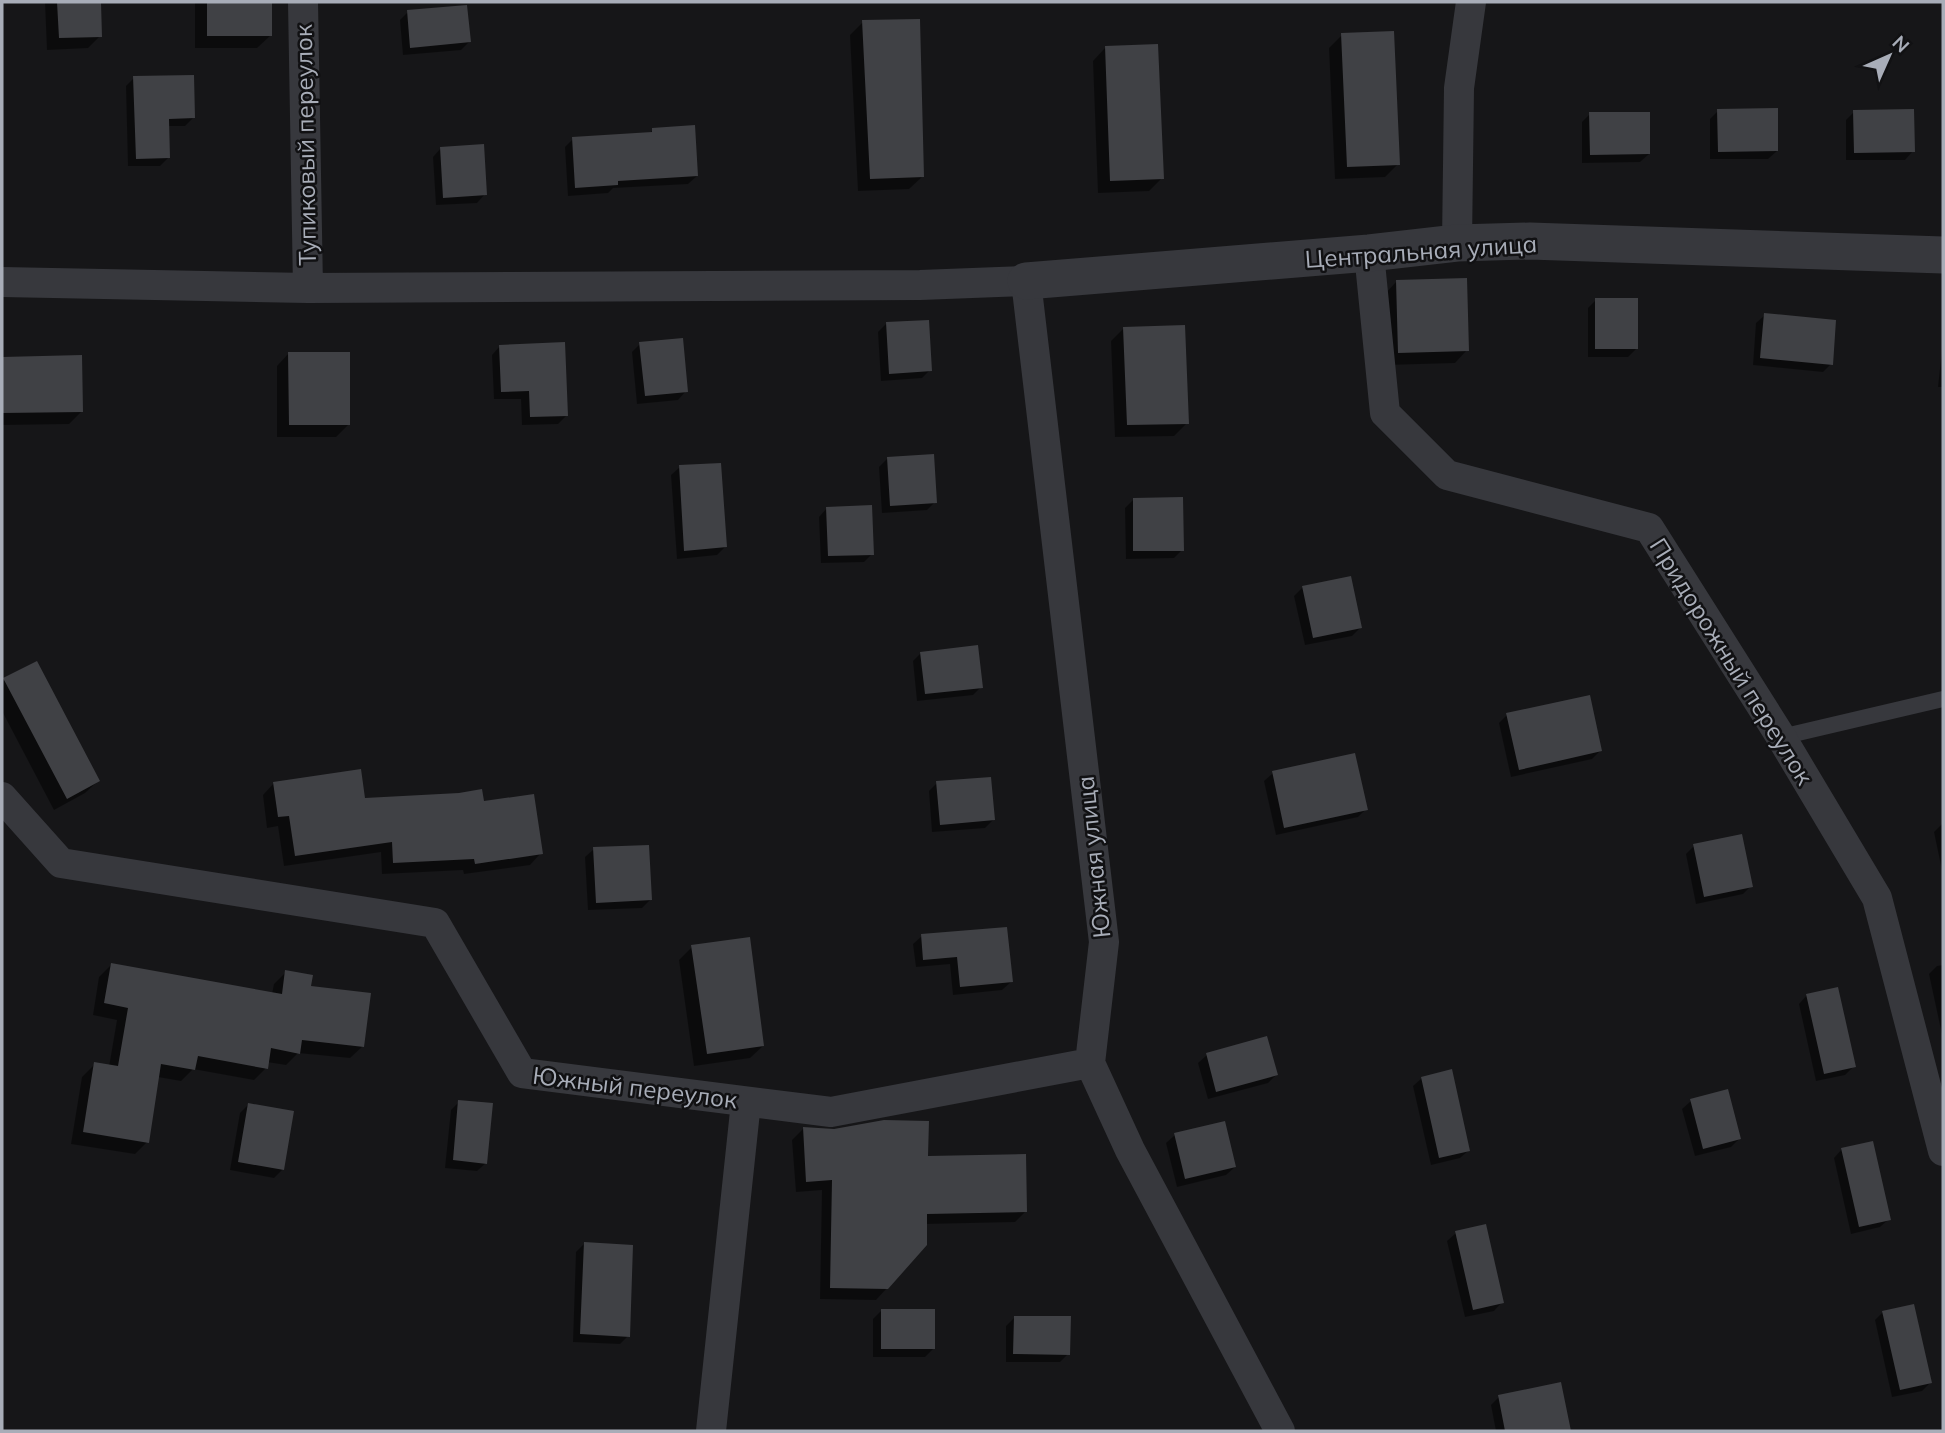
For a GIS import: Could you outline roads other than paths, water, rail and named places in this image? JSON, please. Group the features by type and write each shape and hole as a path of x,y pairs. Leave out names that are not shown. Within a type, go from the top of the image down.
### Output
{"street":[{"name":"Тупиковый переулок","path":"303,2 308,288"},
{"path":"1457,243 1459,88 1471,2"},
{"name":"Центральная улица","path":"1026,281 1369,253 1457,243 1530,242 1943,255"},
{"name":"Придорожный переулок","path":"1369,253 1385,413 1447,475 1649,528 1781,737 1877,898 1943,1152"},
{"path":"2,282 308,288 920,285 1026,281"},
{"name":"Южная улица","path":"1026,281 1104,943 1090,1063"},
{"name":"Южный переулок","path":"2,797 61,863 435,923 522,1073 831,1112 1090,1063"},
{"path":"1090,1063 1130,1150 1280,1431"},
{"path":"711,1431 746,1101"}],"lane":[{"path":"1781,737 1943,699"}]}
